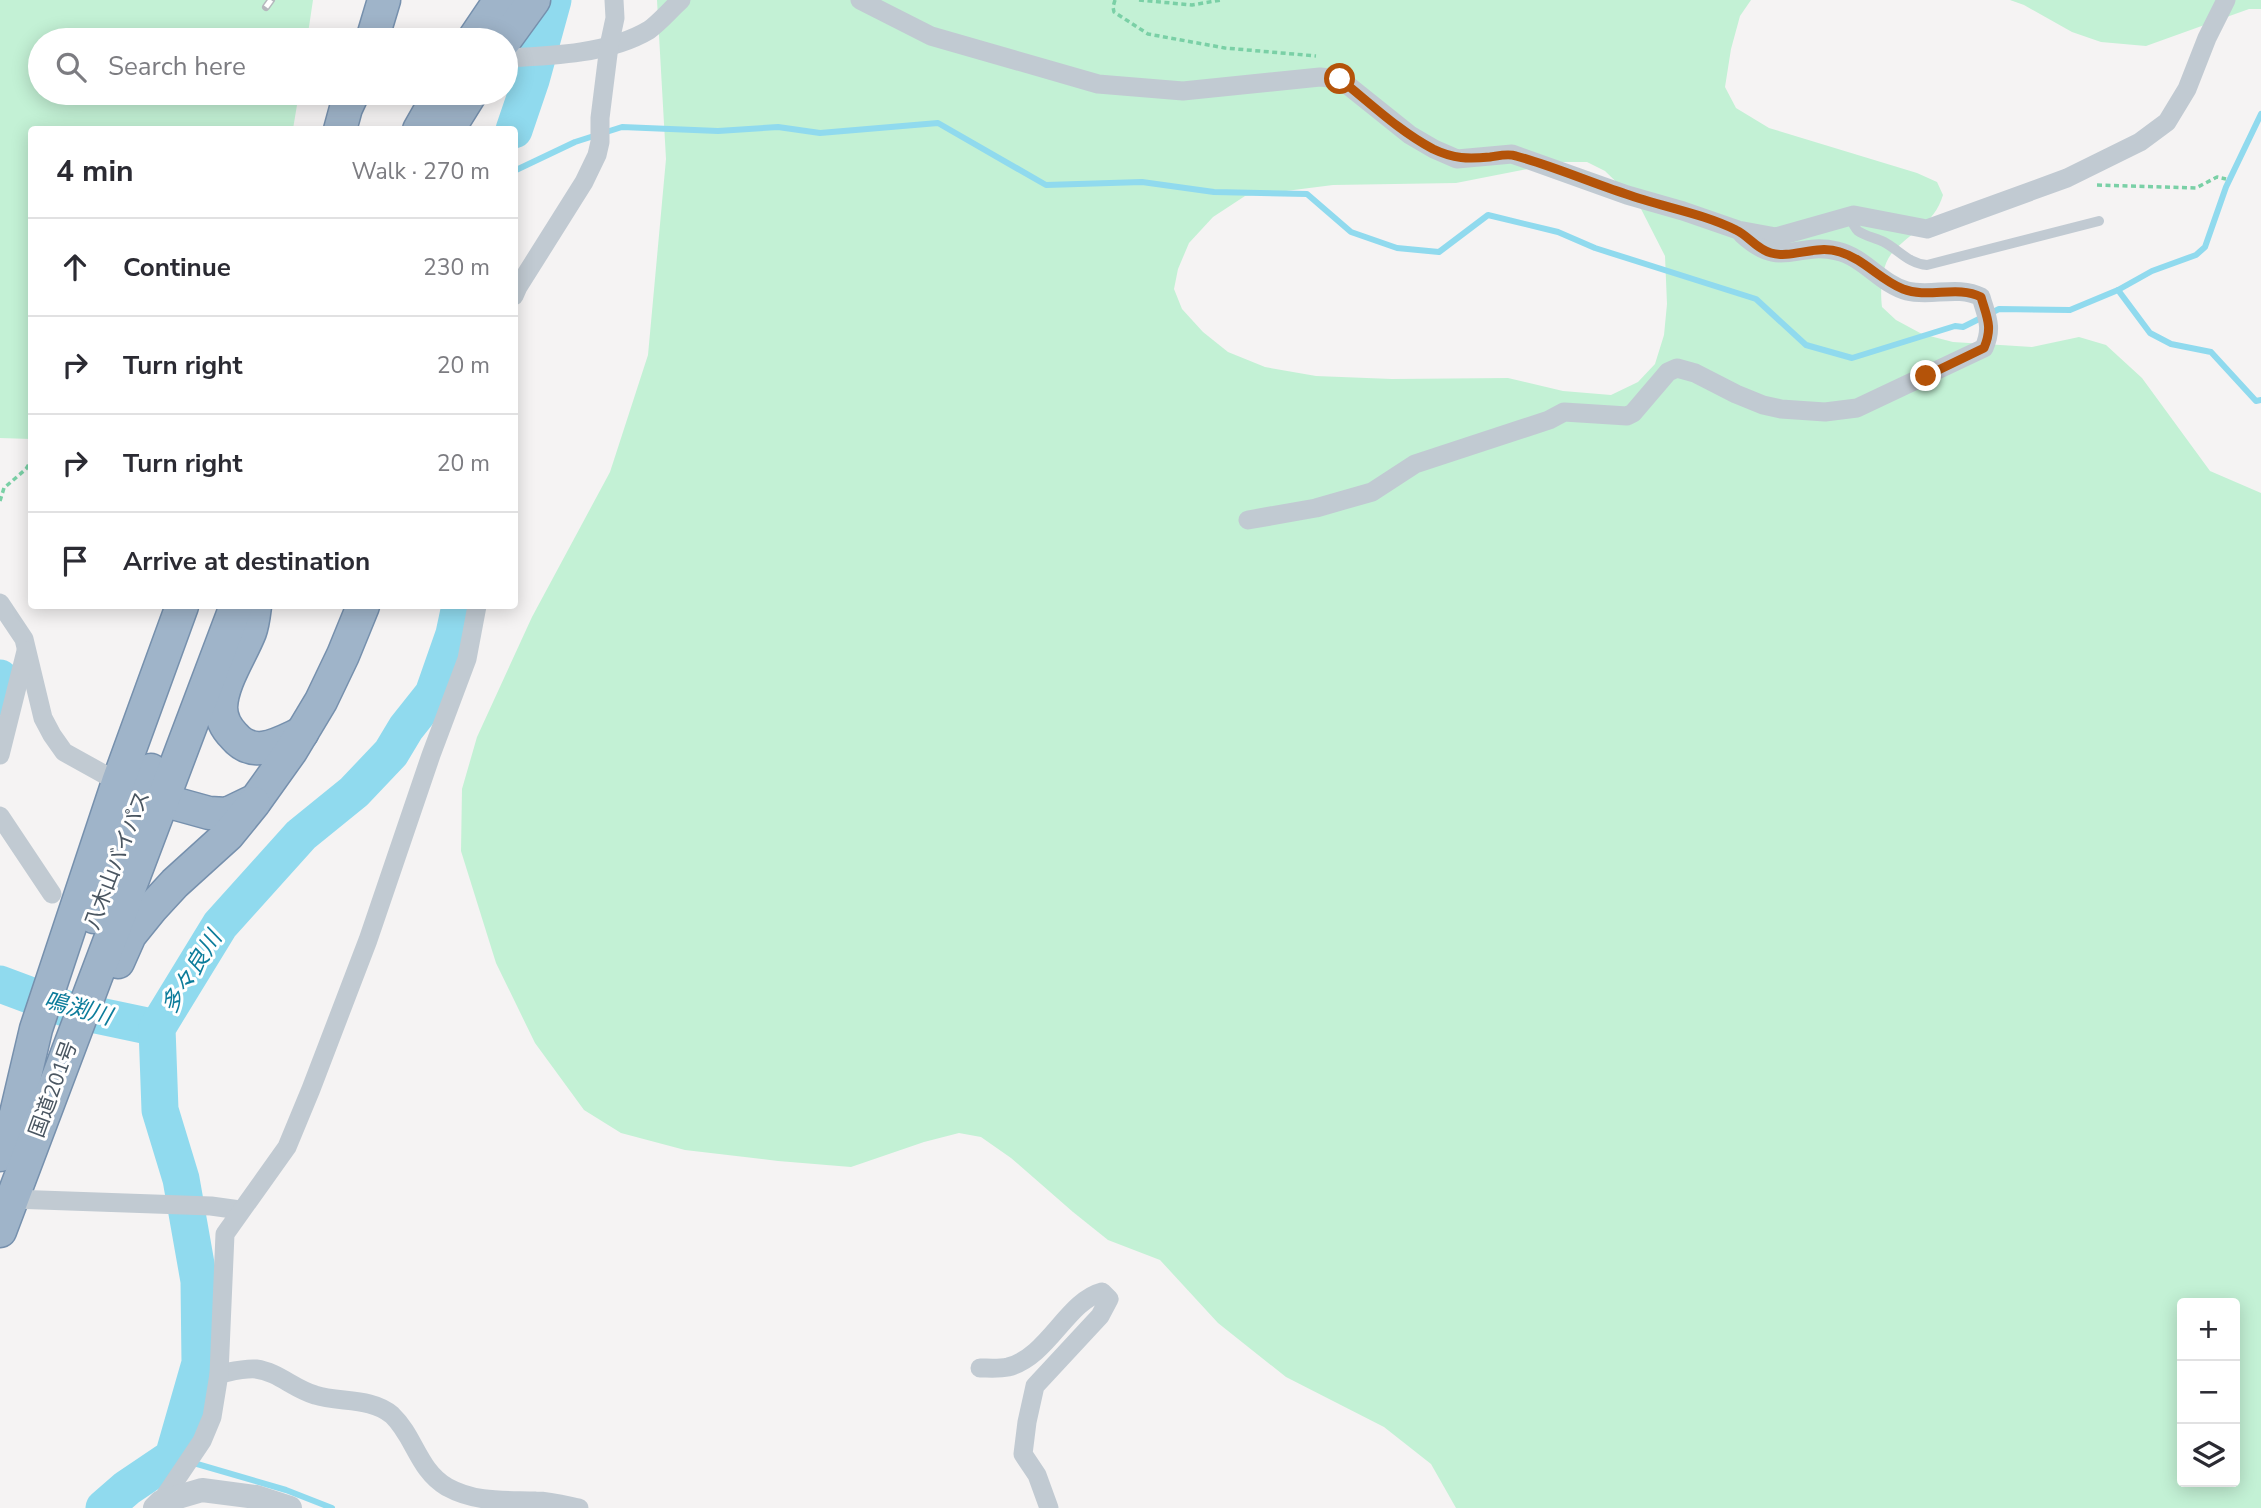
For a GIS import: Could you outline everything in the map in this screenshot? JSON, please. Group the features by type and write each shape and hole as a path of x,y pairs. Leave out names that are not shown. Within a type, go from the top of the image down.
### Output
{"highway":[{"path":"376,28 384,0"},
{"path":"481,28 500,0"},
{"path":"518,31 534,0"},
{"path":"341,126 347,105"},
{"path":"354,126 357,105"},
{"path":"421,126 433,105"},
{"path":"450,126 464,105"},
{"name":"国道201号","path":"0,1155 52,1033 141,791 181,609"},
{"name":"八木山バイパス","path":"67,992 141,791 216,609"},
{"name":"八木山バイパス","path":"141,791 234,609"},
{"path":"254,609 251,628 226,687 221,708 224,724 236,740 253,748 267,750 302,733"},
{"path":"67,992 108,985 130,935 174,883 228,835 256,800 321,701 362,609"},
{"path":"141,791 209,813 227,814 256,800"},
{"name":"国道201号","path":"0,1231 6,1196 52,1033"}],"street":[{"path":"518,287 584,182 597,156 609,46 615,18 614,0"},
{"path":"518,53 547,57 609,46 650,29 681,0"},
{"path":"860,0 931,36 1098,84 1183,91 1320,77 1340,79 1410,135 1457,159 1512,154 1627,195 1738,230 1776,237 1854,215 1927,229 2067,178 2140,142 2166,122 2187,89 2207,38 2226,0"},
{"path":"1248,520 1316,508 1371,492 1415,464 1549,420 1564,412 1627,416 1633,413 1668,372 1677,368 1695,373 1763,405 1825,412 1857,408 1984,348 1990,335 1981,297 1972,293 1906,291 1839,251 1812,249 1772,253 1755,246 1738,230"},
{"path":"0,603 24,639 43,718 52,735 64,751 141,791"},
{"path":"158,1505 202,1441 212,1417 219,1374 225,1234 287,1147 311,1089 368,940 430,755 467,659 476,609"},
{"path":"0,755 27,650"},
{"path":"0,816 52,894"},
{"path":"6,1196 143,1205 211,1206 240,1210"},
{"path":"980,1368 1008,1367 1034,1352 1088,1295 1102,1292 1109,1299 1101,1316 1035,1386 1023,1454 1037,1475 1049,1508"},
{"path":"219,1374 254,1369 270,1373 313,1395 370,1404 391,1414 429,1473 447,1486 469,1496 492,1501 540,1501 579,1508"},
{"path":"158,1505 201,1490 256,1497 290,1508"}],"lane":[{"path":"1850,217 1860,233 1887,244 1908,260 1927,265 2099,221"}],"path":[{"path":"1115,0 1114,12 1148,34 1225,48 1320,56 1329,59 1333,66 1333,78"},
{"path":"1139,0 1192,5 1222,0"},
{"path":"2067,178 2082,184 2114,187 2196,188 2217,177 2226,179"},
{"path":"0,501 4,488 28,466"}],"green space":[{"path":"0,0 313,0 309,28 28,28 28,105 297,105 294,126 28,126 28,439 0,438"},
{"path":"657,0 1751,0 1740,16 1725,87 1736,108 1769,128 1917,173 1937,182 1943,195 1928,221 1888,258 1882,279 1882,307 1896,320 1922,334 1953,342 2032,347 2079,337 2106,345 2142,378 2210,471 2261,493 2261,1508 1456,1508 1431,1464 1384,1427 1286,1377 1218,1323 1160,1260 1108,1240 1011,1158 981,1137 959,1133 851,1167 685,1150 621,1133 584,1110 535,1043 496,963 461,851 462,789 477,737 532,617 610,472 648,355 666,159","holes":["1563,162 1587,162 1605,171 1638,203 1665,256 1667,304 1664,335 1655,364 1638,382 1611,395 1563,391 1508,378 1392,379 1316,376 1265,367 1228,352 1203,332 1182,309 1174,289 1178,269 1189,243 1213,217 1245,196 1333,185 1456,183"]},
{"path":"2010,0 2261,0 2261,9 2249,9 2146,46 2101,42 2072,32"}],"waterway":[{"name":"多々良川","path":"515,126 553,0"},
{"path":"2118,290 2152,271 2196,255 2205,247 2226,187 2261,114"},
{"path":"518,169 575,142 622,127 718,131 778,127 820,133 938,123 1046,185 1142,182 1214,192 1307,194 1351,232 1397,248 1439,252 1488,215 1558,232 1595,248 1756,299 1806,345 1852,358 1955,326 1963,327 1999,309 2070,310 2118,290 2150,333 2171,344 2211,352 2256,401 2261,400"},
{"name":"多々良川","path":"104,1508 127,1488 173,1457 200,1363 199,1281 181,1179 160,1110 157,1028 220,925 301,835 354,792 391,753 406,728 433,694 454,634 459,609"},
{"name":"鳴渕川","path":"0,678 3,692 0,697"},
{"name":"鳴渕川","path":"0,984 67,1009 157,1028"},
{"path":"173,1457 286,1490 332,1508"}],"railway":[{"path":"266,7 271,0"}],"route":[{"path":"1340,79 1410,135 1457,159 1512,154 1627,195 1738,230 1755,246 1772,253 1812,249 1839,251 1906,291 1972,293 1981,297 1990,327 1990,335 1984,348 1926,376"}]}
